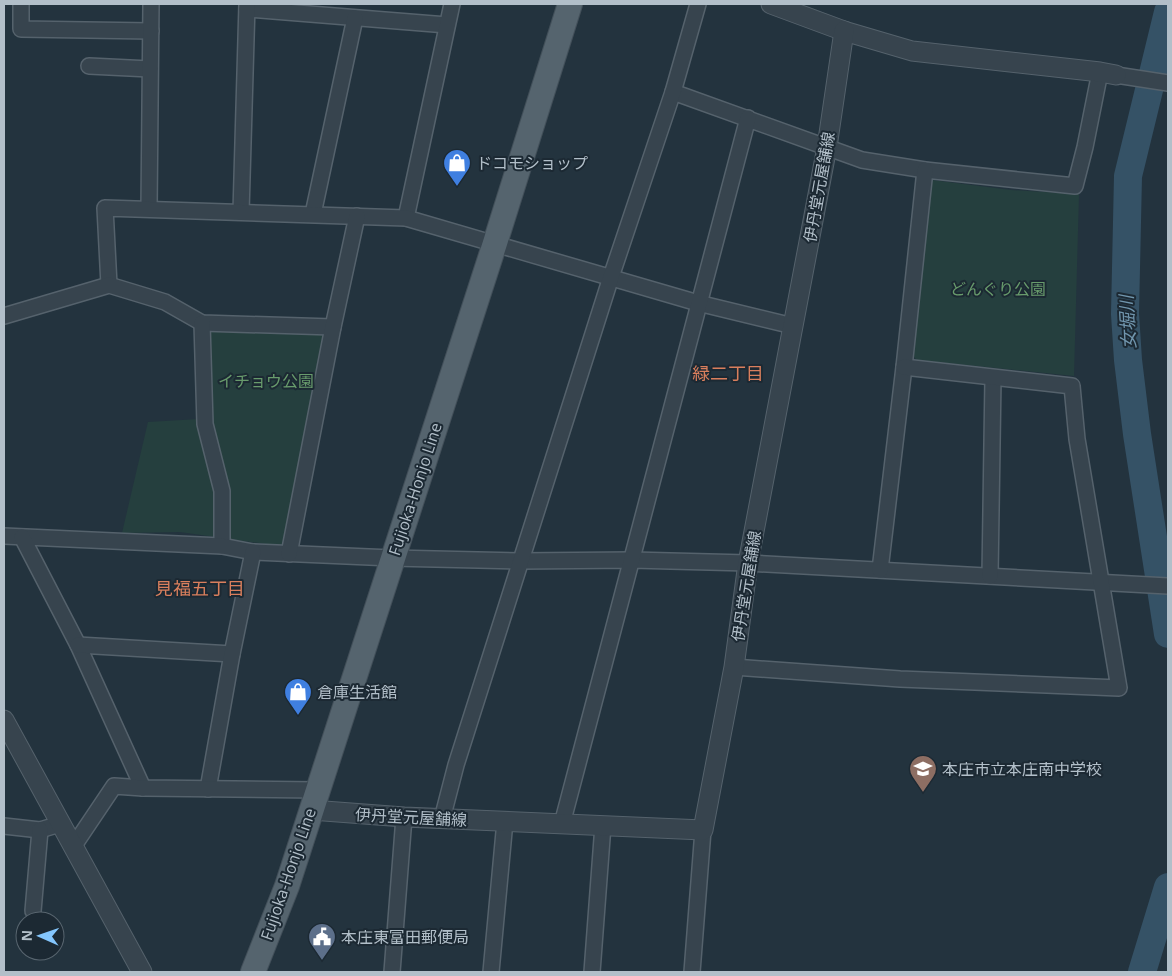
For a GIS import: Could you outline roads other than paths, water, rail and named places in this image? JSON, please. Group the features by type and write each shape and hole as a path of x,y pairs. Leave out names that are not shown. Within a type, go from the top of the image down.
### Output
{"main road":[{"name":"Fujioka-Honjo Line","path":"253,972 286,886 495,243 570,4"}],"street":[{"path":"21,4 21,29 151,31"},
{"path":"149,208 151,4"},
{"path":"406,218 452,4"},
{"path":"442,819 456,765 611,277 673,92 698,4"},
{"path":"771,4 844,31 912,51 1108,73 1165,83"},
{"path":"241,212 247,6 356,18 447,25"},
{"path":"312,214 356,18"},
{"name":"伊丹堂元屋舗線","path":"314,800 404,818 703,830 734,667 748,562 827,147 844,31"},
{"path":"89,66 150,69"},
{"path":"673,92 862,160 925,170 1075,186 1108,73"},
{"path":"562,824 748,118"},
{"path":"880,570 925,170"},
{"path":"109,285 105,208 406,218 698,303 793,326"},
{"path":"289,554 333,327 357,216"},
{"path":"4,316 109,285 165,302 202,323 333,327"},
{"path":"202,323 205,424 222,492 222,546"},
{"path":"734,667 900,679 1119,688 1077,439 1072,386 904,367"},
{"path":"990,576 993,378"},
{"path":"4,536 222,546 253,552 392,558 521,561 748,562 1168,586"},
{"path":"22,537 78,645 143,788"},
{"path":"208,789 232,654 253,552"},
{"path":"78,645 232,654"},
{"path":"4,720 142,972"},
{"path":"73,847 114,786 208,789 314,800"},
{"path":"392,972 404,818"},
{"path":"491,972 505,821"},
{"path":"4,826 40,830 60,824"},
{"path":"592,972 604,826"},
{"path":"33,911 40,830"},
{"path":"692,972 703,830"}],"waterway":[{"name":"女堀川","path":"1168,12 1128,176 1125,314 1128,360 1137,434 1168,634"},
{"name":"女堀川","path":"1142,972 1168,887"}],"place":[{"name":"ドコモショップ","path":"457,187"},
{"name":"倉庫生活館","path":"298,716"},
{"name":"本庄市立本庄南中学校","path":"923,793"},
{"name":"本庄東富田郵便局","path":"322,961"}],"district":[{"name":"緑二丁目","path":"728,374"},
{"name":"見福五丁目","path":"200,589"}],"park label":[{"name":"どんぐり公園","path":"998,289"},
{"name":"イチョウ公園","path":"266,381"}]}
